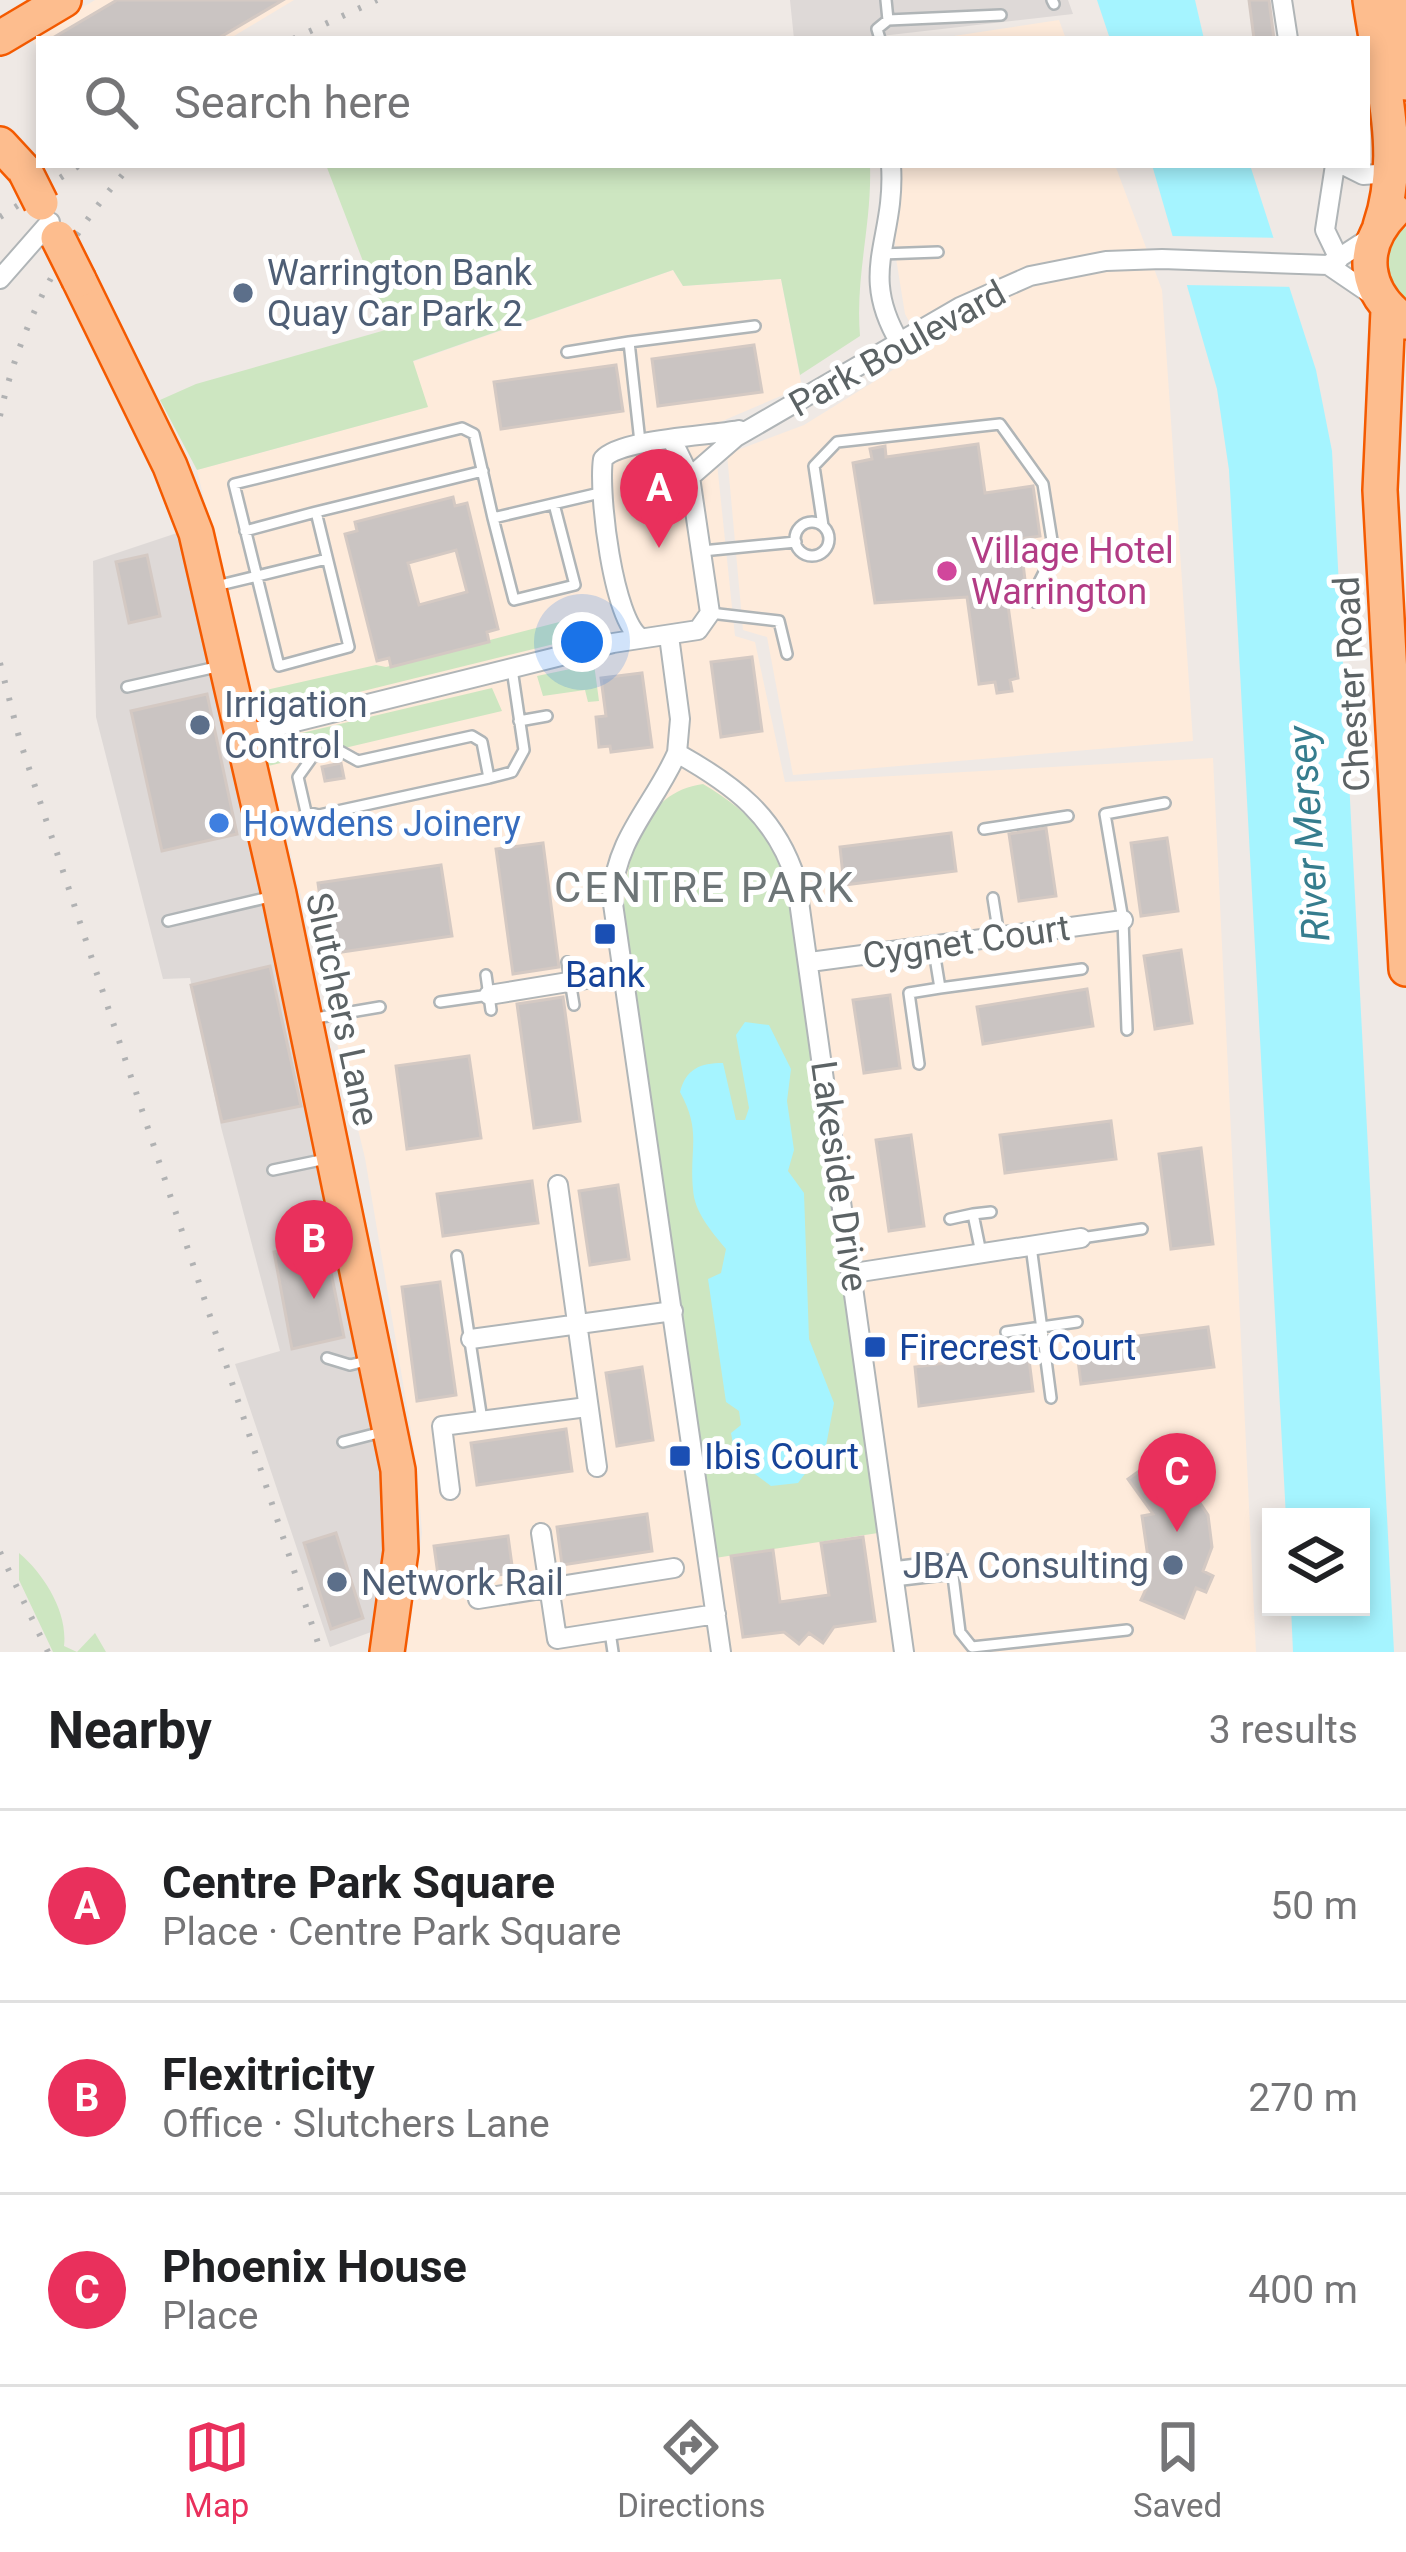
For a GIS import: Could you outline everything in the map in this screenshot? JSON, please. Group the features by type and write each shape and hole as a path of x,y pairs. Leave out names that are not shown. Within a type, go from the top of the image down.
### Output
{"highway":[{"path":"0,38 64,0"},
{"path":"1370,0 1399,189 1377,230"},
{"path":"1399,25 1406,83"},
{"name":"Slutchers Lane","path":"0,144 25,171 180,490 209,587 279,894 391,1430 402,1527 387,1652"},
{"name":"Chester Road","path":"1377,230 1369,274 1391,311 1397,384 1379,456 1396,584 1406,969"}],"street":[{"path":"1282,0 1288,36"},
{"path":"890,168 892,194 881,254 879,300 900,344"},
{"path":"1325,263 1325,230 1338,168"},
{"path":"1346,168 1399,189"},
{"path":"0,279 50,221"},
{"path":"1325,263 1377,230"},
{"name":"Park Boulevard","path":"691,477 719,449 755,427 960,307 1030,276 1106,262 1325,263"},
{"path":"1325,263 1391,311"},
{"name":"Park Boulevard","path":"640,442 673,442 755,427"},
{"path":"640,442 617,447 604,459 604,492 620,608 630,632 641,638"},
{"path":"243,735 569,654 698,630 710,613 702,551 691,477 673,442"},
{"path":"569,654 605,631 620,608"},
{"path":"668,636 680,719 676,753 627,833 614,870 623,973 721,1652"},
{"name":"Lakeside Drive","path":"676,753 741,793 780,838 796,880 904,1652"},
{"name":"Cygnet Court","path":"809,962 1124,920"},
{"path":"488,993 568,971 623,973"},
{"path":"558,1185 597,1467"},
{"path":"854,1273 1082,1238"},
{"path":"471,1339 673,1311"},
{"path":"450,1490 442,1426 587,1407"},
{"path":"541,1533 557,1639"},
{"path":"478,1599 674,1568"},
{"path":"540,1652 557,1639 610,1626 716,1614"}],"lane":[{"path":"886,0 888,20"},
{"path":"879,36 877,28 888,20 1001,15"},
{"path":"881,254 938,252"},
{"path":"567,352 755,326"},
{"path":"629,342 640,442"},
{"path":"796,542 805,554 820,554 829,541 814,466 836,442 1000,424 1043,484 1054,553 1034,592 1035,602"},
{"path":"316,512 349,647 279,665 234,484 462,428 474,434 514,600 574,585 554,504"},
{"path":"245,531 483,471"},
{"path":"494,518 604,492"},
{"path":"796,542 806,524 823,526"},
{"path":"702,551 796,542"},
{"path":"209,587 327,559"},
{"path":"710,613 772,617 782,627 787,655"},
{"path":"127,687 226,664"},
{"path":"489,778 482,742 472,736 358,761 340,751 313,756 298,777 306,812 319,815 489,778 520,764 512,669"},
{"path":"519,721 547,716"},
{"path":"1127,1030 1124,920 1105,814 1165,802"},
{"path":"984,829 1068,816"},
{"path":"168,921 279,894"},
{"path":"993,898 999,936"},
{"path":"933,945 940,988"},
{"path":"920,1064 909,993 1082,969"},
{"path":"568,971 574,1005"},
{"path":"440,1002 488,993"},
{"path":"304,1020 380,1007"},
{"path":"273,1170 334,1157"},
{"path":"950,1220 991,1212"},
{"path":"973,1214 981,1253"},
{"path":"1082,1238 1142,1229"},
{"path":"1030,1246 1051,1398"},
{"path":"457,1256 482,1420"},
{"path":"1006,1332 1077,1322"},
{"path":"327,1358 350,1365 375,1359"},
{"path":"344,1442 391,1430"},
{"path":"893,1574 951,1560 966,1644 978,1649 1127,1630"},
{"path":"893,1574 953,1574"},
{"path":"610,1626 614,1652"}],"shaded area":[{"path":"95,0 294,0 234,36 36,36 36,46 31,38"},
{"path":"790,0 1068,0 1073,14 881,36 794,36"},
{"path":"1059,20 1065,36 954,36"},
{"path":"896,168 1116,168 1162,290 1193,741 793,775 767,637 743,630 727,454 804,425 925,350 905,314 895,252"},
{"name":"CENTRE PARK","path":"673,270 683,286 781,279 802,387 713,425 735,636 755,642 785,782 1213,758 1256,1652 407,1652 422,1533 417,1466 365,1158 197,470 427,407 412,362"},
{"path":"180,532 277,941 393,1542 374,1631 330,1647 235,1364 280,1351 221,1127 190,978 163,979 96,717 93,561"}],"green space":[{"path":"327,168 870,168 860,336 800,375 781,279 683,286 673,270 413,361 428,407 197,470 160,400 196,384 389,329"},
{"path":"1406,227 1406,305 1394,285 1388,256"},
{"path":"571,619 573,632 554,644 262,716 247,709 244,695 376,665 386,667"},
{"path":"594,664 599,701 588,702 585,690 543,696 537,676"},
{"path":"492,688 502,711 268,766 264,748 268,741"},
{"path":"703,784 757,826 775,853 788,887 878,1533 715,1558 624,910 641,830 665,800"},
{"path":"19,1553 52,1595 62,1620 64,1646 77,1652 53,1652 19,1580"},
{"path":"95,1633 106,1652 77,1652"}],"water":[{"path":"1097,0 1195,0 1203,36 1109,36"},
{"name":"River Mersey","path":"1153,168 1251,168 1316,370 1332,451 1394,1652 1293,1652 1291,1616 1370,1616 1370,1508 1286,1508 1229,470 1217,389"},
{"path":"745,1022 769,1025 791,1069 787,1101 794,1150 788,1171 804,1193 809,1339 834,1403 826,1446 798,1483 771,1486 736,1460 731,1433 741,1425 739,1411 726,1402 708,1279 721,1273 726,1249 694,1197 693,1129 680,1092 695,1069 723,1063 736,1120 745,1120 749,1108 736,1035"}],"pier":[{"path":"1170,236 1283,238 1298,287 1184,285"}],"building":[{"path":"117,0 283,0 222,36 56,36"},
{"path":"1249,0 1269,0 1274,36 1254,36"},
{"path":"754,345 762,392 658,406 652,359"},
{"path":"616,365 623,411 501,429 494,382"},
{"name":"Village Hotel Warrington","path":"978,444 985,493 1033,486 1040,536 1020,539 1026,588 1006,591 1018,678 1010,680 1012,691 997,693 995,682 979,684 967,597 875,603 853,463 872,459 870,449 885,446 886,457"},
{"path":"453,497 455,506 467,503 498,629 487,632 489,642 391,667 389,658 377,661 345,534 357,531 355,522","holes":["456,550 467,592 419,605 408,563"]},
{"path":"147,555 160,616 129,623 116,562"},
{"path":"752,657 762,731 721,737 711,662"},
{"path":"642,673 652,747 611,752 610,746 599,747 596,717 606,716 601,678"},
{"path":"207,694 237,834 162,851 131,711"},
{"path":"341,763 344,778 325,781 322,767"},
{"path":"1046,828 1056,896 1019,901 1009,834"},
{"path":"951,833 956,871 844,885 840,847"},
{"path":"1167,838 1178,911 1141,916 1131,843"},
{"path":"543,843 559,967 513,974 496,849"},
{"path":"441,865 452,936 328,954 318,883"},
{"path":"1181,950 1192,1023 1155,1029 1144,956"},
{"path":"270,966 301,1106 222,1122 191,985"},
{"path":"1087,989 1093,1026 983,1044 977,1007"},
{"path":"890,995 900,1068 864,1073 853,1000"},
{"path":"563,997 580,1121 534,1128 517,1004"},
{"path":"469,1056 481,1138 407,1149 396,1066"},
{"path":"1111,1121 1116,1159 1005,1173 1000,1135"},
{"path":"911,1135 924,1226 889,1231 876,1140"},
{"path":"1201,1148 1213,1244 1171,1249 1159,1154"},
{"path":"532,1181 538,1223 443,1236 437,1194"},
{"path":"618,1185 629,1259 590,1265 579,1191"},
{"path":"325,1242 344,1337 292,1349 274,1252"},
{"path":"440,1282 456,1395 417,1401 402,1287"},
{"path":"1208,1327 1214,1367 1081,1384 1076,1344"},
{"path":"1028,1352 1033,1391 919,1406 915,1367"},
{"path":"642,1367 653,1440 617,1446 606,1373"},
{"path":"566,1429 572,1471 477,1485 471,1443"},
{"path":"1164,1453 1184,1479 1193,1472 1204,1487 1194,1494 1208,1515 1212,1547 1203,1571 1213,1576 1206,1592 1196,1588 1184,1618 1141,1600 1151,1578 1142,1516 1153,1514 1128,1479"},
{"path":"647,1514 652,1551 562,1565 557,1527"},
{"path":"336,1533 363,1618 331,1629 304,1543"},
{"path":"508,1536 513,1573 439,1582 434,1546"},
{"path":"863,1537 875,1621 834,1627 823,1643 809,1633 799,1644 784,1632 743,1637 731,1556 773,1550 780,1602 829,1595 821,1543"}],"railway":[{"path":"299,36 377,0"},
{"path":"0,217 75,168"},
{"path":"0,416 20,347 49,282 86,221 129,168"},
{"path":"0,663 20,741 321,1652"},
{"path":"0,1552 48,1652"}],"place":[{"name":"Warrington Bank Quay Car Park 2","path":"243,293"},
{"name":"Centre Park Square","path":"659,548"},
{"name":"Village Hotel Warrington","path":"947,571"},
{"name":"Irrigation Control","path":"200,725"},
{"name":"Howdens Joinery","path":"219,823"},
{"name":"Bank","path":"605,934"},
{"name":"Flexitricity","path":"314,1299"},
{"name":"Firecrest Court","path":"875,1347"},
{"name":"Ibis Court","path":"680,1456"},
{"name":"Phoenix House","path":"1177,1532"},
{"name":"JBA Consulting","path":"1173,1565"},
{"name":"Network Rail","path":"337,1582"}],"district":[{"name":"CENTRE PARK","path":"705,887"}]}
